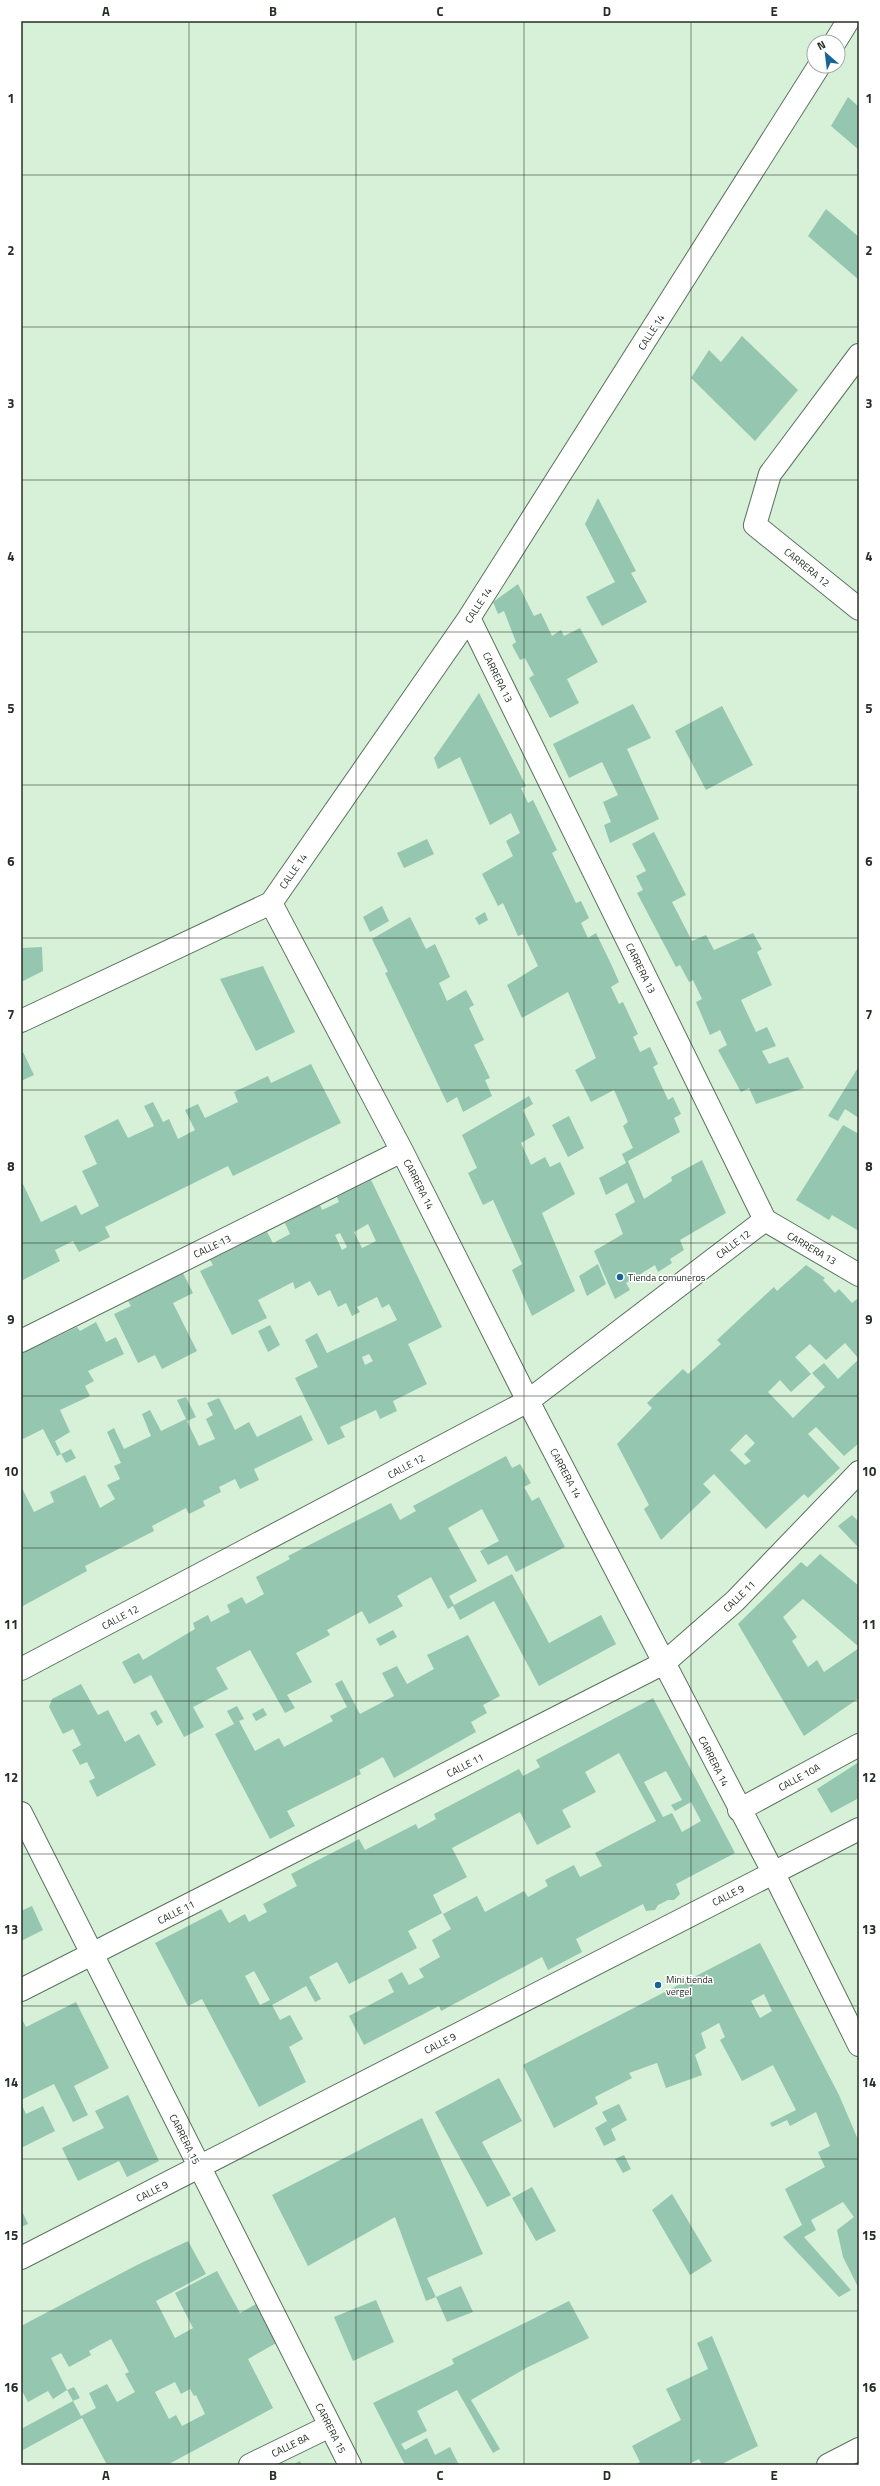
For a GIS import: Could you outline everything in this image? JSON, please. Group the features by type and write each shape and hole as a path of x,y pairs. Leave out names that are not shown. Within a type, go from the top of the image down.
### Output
{"street":[{"path":"840,34 848,21"},
{"name":"CALLE 14","path":"21,1021 270,903 470,618 814,74"},
{"name":"CARRERA 12","path":"859,355 770,474 755,525 859,609"},
{"name":"CARRERA 13","path":"470,618 765,1220 859,1276"},
{"name":"CARRERA 14","path":"270,903 402,1151 528,1401 739,1810 773,1872 859,2045"},
{"name":"CALLE 13","path":"21,1341 402,1151"},
{"name":"CALLE 12","path":"21,1669 528,1401 765,1220"},
{"name":"CALLE 11","path":"21,1990 664,1663 735,1601 859,1472"},
{"name":"CALLE 10A","path":"739,1810 859,1745"},
{"name":"CARRERA 15","path":"21,1813 350,2465"},
{"name":"CALLE 9","path":"21,2258 859,1828"},
{"name":"CALLE 8A","path":"250,2465 330,2426"},
{"path":"828,2465 859,2449"}],"building":[{"path":"848,97 859,107 859,150 831,126"},
{"path":"826,209 859,237 859,280 808,236"},
{"path":"742,336 798,390 755,441 691,378 709,350 721,362"},
{"path":"598,498 636,571 631,573 647,602 602,626 586,597 615,582 585,524"},
{"path":"518,584 534,616 541,613 552,636 561,630 564,636 580,628 598,662 567,679 579,703 550,718 529,678 534,675 525,658 520,660 512,645 516,642 504,611 498,614 493,602"},
{"path":"479,693 526,786 521,788 528,803 533,800 557,850 552,853 576,903 581,901 589,918 581,923 588,938 596,933 612,966 619,982 611,987 619,1004 623,1002 638,1034 633,1037 640,1052 650,1047 658,1064 653,1067 668,1100 673,1097 681,1114 674,1118 680,1132 628,1161 644,1199 672,1181 671,1177 702,1160 726,1213 680,1240 684,1250 670,1259 672,1263 658,1272 655,1265 626,1283 630,1290 615,1299 594,1251 623,1234 615,1214 635,1202 627,1183 606,1195 599,1178 626,1163 622,1154 633,1148 623,1126 628,1122 614,1090 591,1102 575,1070 596,1058 568,992 522,1018 507,985 538,966 523,934 518,936 503,903 498,906 482,874 513,856 506,841 520,833 511,813 490,825 460,757 438,769 434,758"},
{"path":"633,704 651,738 627,749 659,819 610,843 604,825 611,822 603,802 618,795 602,762 569,778 553,744"},
{"path":"722,706 753,765 706,790 675,731"},
{"path":"654,832 686,895 672,902 692,941 706,935 714,950 753,933 762,949 757,952 772,985 741,1000 756,1032 767,1027 776,1046 762,1051 769,1064 788,1057 804,1088 756,1104 749,1088 741,1092 718,1050 727,1045 720,1030 710,1035 696,1002 702,999 693,980 689,982 680,965 676,967 637,893 643,890 636,876 646,871 632,844"},
{"path":"427,839 434,854 404,868 397,853"},
{"path":"382,906 389,921 370,932 363,917"},
{"path":"485,912 488,920 479,925 475,918"},
{"path":"410,917 426,949 435,944 450,977 439,983 447,1001 466,990 474,1005 469,1008 484,1040 474,1045 490,1078 485,1080 492,1096 463,1112 457,1097 447,1103 385,973 388,972 372,939"},
{"path":"42,947 43,971 21,982 21,948"},
{"path":"263,966 295,1032 256,1051 220,979"},
{"path":"23,1052 34,1075 21,1081 21,1053"},
{"path":"311,1064 341,1123 233,1176 228,1166 105,1227 110,1237 79,1252 73,1241 55,1250 60,1261 21,1281 21,1180 41,1222 76,1205 81,1215 99,1206 82,1171 97,1164 84,1136 118,1119 128,1138 154,1126 144,1106 153,1102 163,1122 169,1119 178,1139 195,1130 185,1110 198,1104 205,1118 238,1102 234,1092 268,1076 271,1083"},
{"path":"859,1066 859,1118 845,1109 838,1121 828,1116"},
{"path":"529,1096 533,1104 523,1110 535,1135 521,1143 531,1165 545,1157 550,1167 560,1162 575,1194 542,1213 575,1291 532,1316 512,1270 522,1264 493,1200 483,1205 468,1173 477,1168 462,1135"},
{"path":"569,1116 584,1148 568,1157 552,1125"},
{"path":"843,1125 859,1134 859,1231 832,1215 829,1220 796,1200"},
{"path":"371,1180 442,1327 408,1344 427,1384 393,1401 397,1411 380,1419 376,1410 340,1427 345,1437 328,1445 295,1378 318,1367 305,1340 317,1333 327,1353 397,1320 389,1304 382,1308 377,1297 357,1307 360,1312 352,1316 346,1303 338,1307 330,1290 318,1296 310,1281 295,1289 293,1282 258,1300 267,1318 232,1335 200,1271 213,1265 210,1260 267,1232 273,1243 290,1234 285,1223 320,1205 322,1210 339,1202 337,1197","holes":["368,1224 376,1241 362,1248 354,1232","340,1233 347,1247 342,1250 335,1235","369,1354 373,1361 365,1365 362,1357"]},
{"path":"598,1264 606,1284 587,1296 579,1276"},
{"path":"806,1265 825,1278 823,1280 835,1293 839,1289 852,1303 857,1299 859,1301 859,1359 859,1443 844,1456 816,1427 808,1434 840,1468 808,1498 804,1494 766,1529 714,1474 703,1484 711,1492 661,1540 644,1509 649,1505 617,1444 652,1408 647,1403 683,1369 688,1374 721,1344 717,1340 774,1287 777,1291","holes":["845,1343 859,1359 838,1379 824,1363 812,1373 825,1387 793,1418 768,1392 780,1380 791,1392 811,1374 795,1357 810,1344 826,1360","746,1434 755,1443 744,1454 751,1461 745,1465 730,1450"]},
{"path":"183,1273 193,1293 173,1303 197,1351 162,1369 155,1355 138,1363 114,1314 131,1306 128,1301"},
{"path":"96,1322 106,1342 116,1337 124,1354 88,1371 94,1381 85,1386 90,1396 60,1410 70,1432 55,1441 61,1454 57,1456 43,1429 23,1439 21,1434 21,1354 77,1327 80,1331"},
{"path":"270,1325 280,1345 268,1352 258,1331"},
{"path":"186,1397 196,1417 187,1421 199,1446 215,1439 206,1419 213,1415 207,1403 219,1398 235,1430 249,1422 257,1437 301,1415 313,1440 254,1469 259,1480 240,1489 235,1479 219,1487 221,1492 203,1501 205,1506 189,1514 186,1508 152,1526 154,1531 85,1566 87,1571 21,1607 21,1486 34,1512 54,1502 50,1492 85,1475 100,1508 115,1499 107,1485 120,1479 114,1466 121,1463 107,1432 114,1428 124,1449 151,1436 142,1414 150,1410 161,1431 186,1419 177,1400"},
{"path":"71,1449 76,1458 66,1463 61,1454"},
{"path":"506,1456 512,1468 520,1464 531,1483 524,1487 532,1501 539,1497 565,1547 516,1572 507,1555 488,1565 480,1551 499,1541 482,1509 448,1528 477,1581 449,1596 454,1605 512,1574 549,1643 601,1615 616,1644 539,1686 494,1601 460,1620 453,1606 448,1609 431,1577 397,1596 403,1606 369,1624 362,1611 327,1630 330,1635 296,1653 312,1682 287,1695 295,1708 285,1713 250,1650 216,1668 228,1689 193,1707 204,1727 184,1737 151,1675 134,1684 122,1662 139,1653 143,1660 195,1629 193,1623 208,1615 211,1622 230,1612 227,1605 242,1597 246,1604 264,1594 256,1577 290,1559 288,1556 391,1503 400,1520 416,1511 413,1506"},
{"path":"852,1515 859,1522 859,1548 838,1526"},
{"path":"820,1554 859,1586 859,1647 803,1599 783,1617 797,1637 792,1641 808,1667 817,1660 824,1672 859,1648 859,1698 804,1736 738,1624 801,1562 807,1567"},
{"path":"393,1630 397,1637 380,1646 376,1639"},
{"path":"468,1635 500,1696 483,1705 487,1713 471,1722 476,1732 394,1778 383,1757 359,1770 361,1774 287,1811 295,1826 270,1839 215,1734 234,1724 227,1711 237,1706 244,1719 239,1721 255,1751 279,1738 284,1747 333,1721 330,1716 347,1707 335,1684 342,1680 360,1714 394,1696 382,1673 397,1666 407,1684 434,1669 427,1655"},
{"path":"81,1684 98,1715 108,1710 125,1742 139,1734 156,1765 97,1797 89,1781 95,1778 87,1762 80,1765 72,1750 81,1745 73,1729 63,1734 49,1707 52,1699"},
{"path":"653,1698 735,1853 676,1884 680,1894 674,1900 668,1900 658,1905 655,1910 646,1911 643,1904 576,1939 582,1952 548,1970 542,1957 441,2011 439,2006 364,2045 349,2016 394,1992 388,1980 402,1972 409,1985 424,1977 419,1969 440,1957 432,1940 451,1929 443,1914 477,1896 485,1912 524,1891 528,1897 548,1886 545,1880 574,1865 580,1877 602,1866 595,1853 656,1821 619,1753 585,1772 596,1792 562,1810 571,1827 537,1845 520,1812 452,1848 467,1877 433,1895 442,1913 408,1931 417,1948 349,1984 337,1962 309,1977 321,1999 315,2002 306,1986 272,2005 280,2020 290,2015 303,2039 289,2047 306,2082 259,2107 202,1999 188,2006 155,1943 221,1909 229,1923 245,1914 249,1922 267,1912 263,1904 297,1886 291,1874 359,1839 365,1850 416,1824 418,1829 436,1819 434,1814 519,1769 523,1776 540,1767 536,1760","holes":["666,1771 682,1800 671,1805 675,1811 691,1802 701,1821 682,1832 672,1813 663,1817 644,1782","254,1971 270,2000 260,2005 245,1976"]},
{"path":"263,1708 267,1715 256,1721 252,1714"},
{"path":"156,1710 163,1722 157,1726 150,1713"},
{"path":"859,1762 859,1798 831,1813 817,1789"},
{"path":"32,1906 43,1930 21,1941 21,1911"},
{"path":"760,1943 839,2095 859,2142 859,2289 843,2257 837,2230 854,2217 843,2202 811,2220 816,2230 804,2237 851,2290 839,2297 783,2237 802,2225 785,2189 825,2167 818,2152 830,2146 816,2112 790,2126 787,2120 772,2127 770,2123 796,2110 773,2065 742,2081 720,2040 725,2037 719,2023 701,2033 706,2048 695,2055 702,2075 666,2088 657,2063 629,2073 632,2078 595,2097 598,2104 554,2128 523,2065","holes":["764,1994 772,2011 760,2018 751,2001"]},
{"path":"76,2002 109,2068 74,2086 88,2115 73,2122 54,2084 21,2100 21,2017 26,2027"},
{"path":"499,2078 522,2121 482,2142 511,2195 487,2207 435,2112"},
{"path":"128,2095 159,2161 127,2177 119,2161 78,2181 62,2148 104,2128 95,2111"},
{"path":"21,2103 26,2114 43,2106 55,2131 21,2148"},
{"path":"619,2104 627,2120 611,2129 616,2140 604,2146 595,2128 607,2121 602,2112"},
{"path":"422,2118 483,2254 427,2278 436,2297 426,2301 395,2217 308,2266 272,2195"},
{"path":"624,2155 631,2169 623,2173 615,2159"},
{"path":"532,2187 556,2231 536,2241 512,2198"},
{"path":"672,2194 712,2261 690,2275 652,2210"},
{"path":"21,2209 28,2224 21,2227"},
{"path":"188,2241 206,2274 156,2301 175,2338 193,2328 175,2293 217,2271 240,2313 258,2303 278,2342 248,2359 273,2408 167,2465 107,2465 82,2418 21,2451 21,2429 73,2401 81,2416 96,2408 89,2393 107,2384 117,2402 135,2392 125,2374 129,2372 111,2339 89,2351 91,2355 69,2367 61,2353 51,2358 67,2390 53,2399 48,2391 28,2402 21,2389 21,2326 137,2265","holes":["175,2382 181,2394 190,2389 194,2396 196,2395 205,2414 182,2426 176,2415 169,2419 155,2392"]},
{"path":"461,2286 473,2312 447,2322 436,2297"},
{"path":"376,2300 394,2342 353,2361 334,2317"},
{"path":"569,2301 589,2338 528,2367 471,2400 500,2449 493,2453 457,2390 417,2411 427,2431 401,2444 405,2450 427,2438 435,2455 450,2447 459,2465 405,2465 373,2403 454,2364 452,2359"},
{"path":"712,2336 758,2446 720,2465 702,2465 699,2459 687,2465 634,2465 640,2462 632,2446 681,2420 666,2389 708,2369 697,2343"},
{"path":"74,2387 80,2398 73,2401 67,2390"},
{"path":"300,2461 302,2465 292,2465"}],"place":[{"name":"Tienda comuneros","path":"620,1277"},
{"name":"Mini tienda vergel","path":"658,1985"}]}
